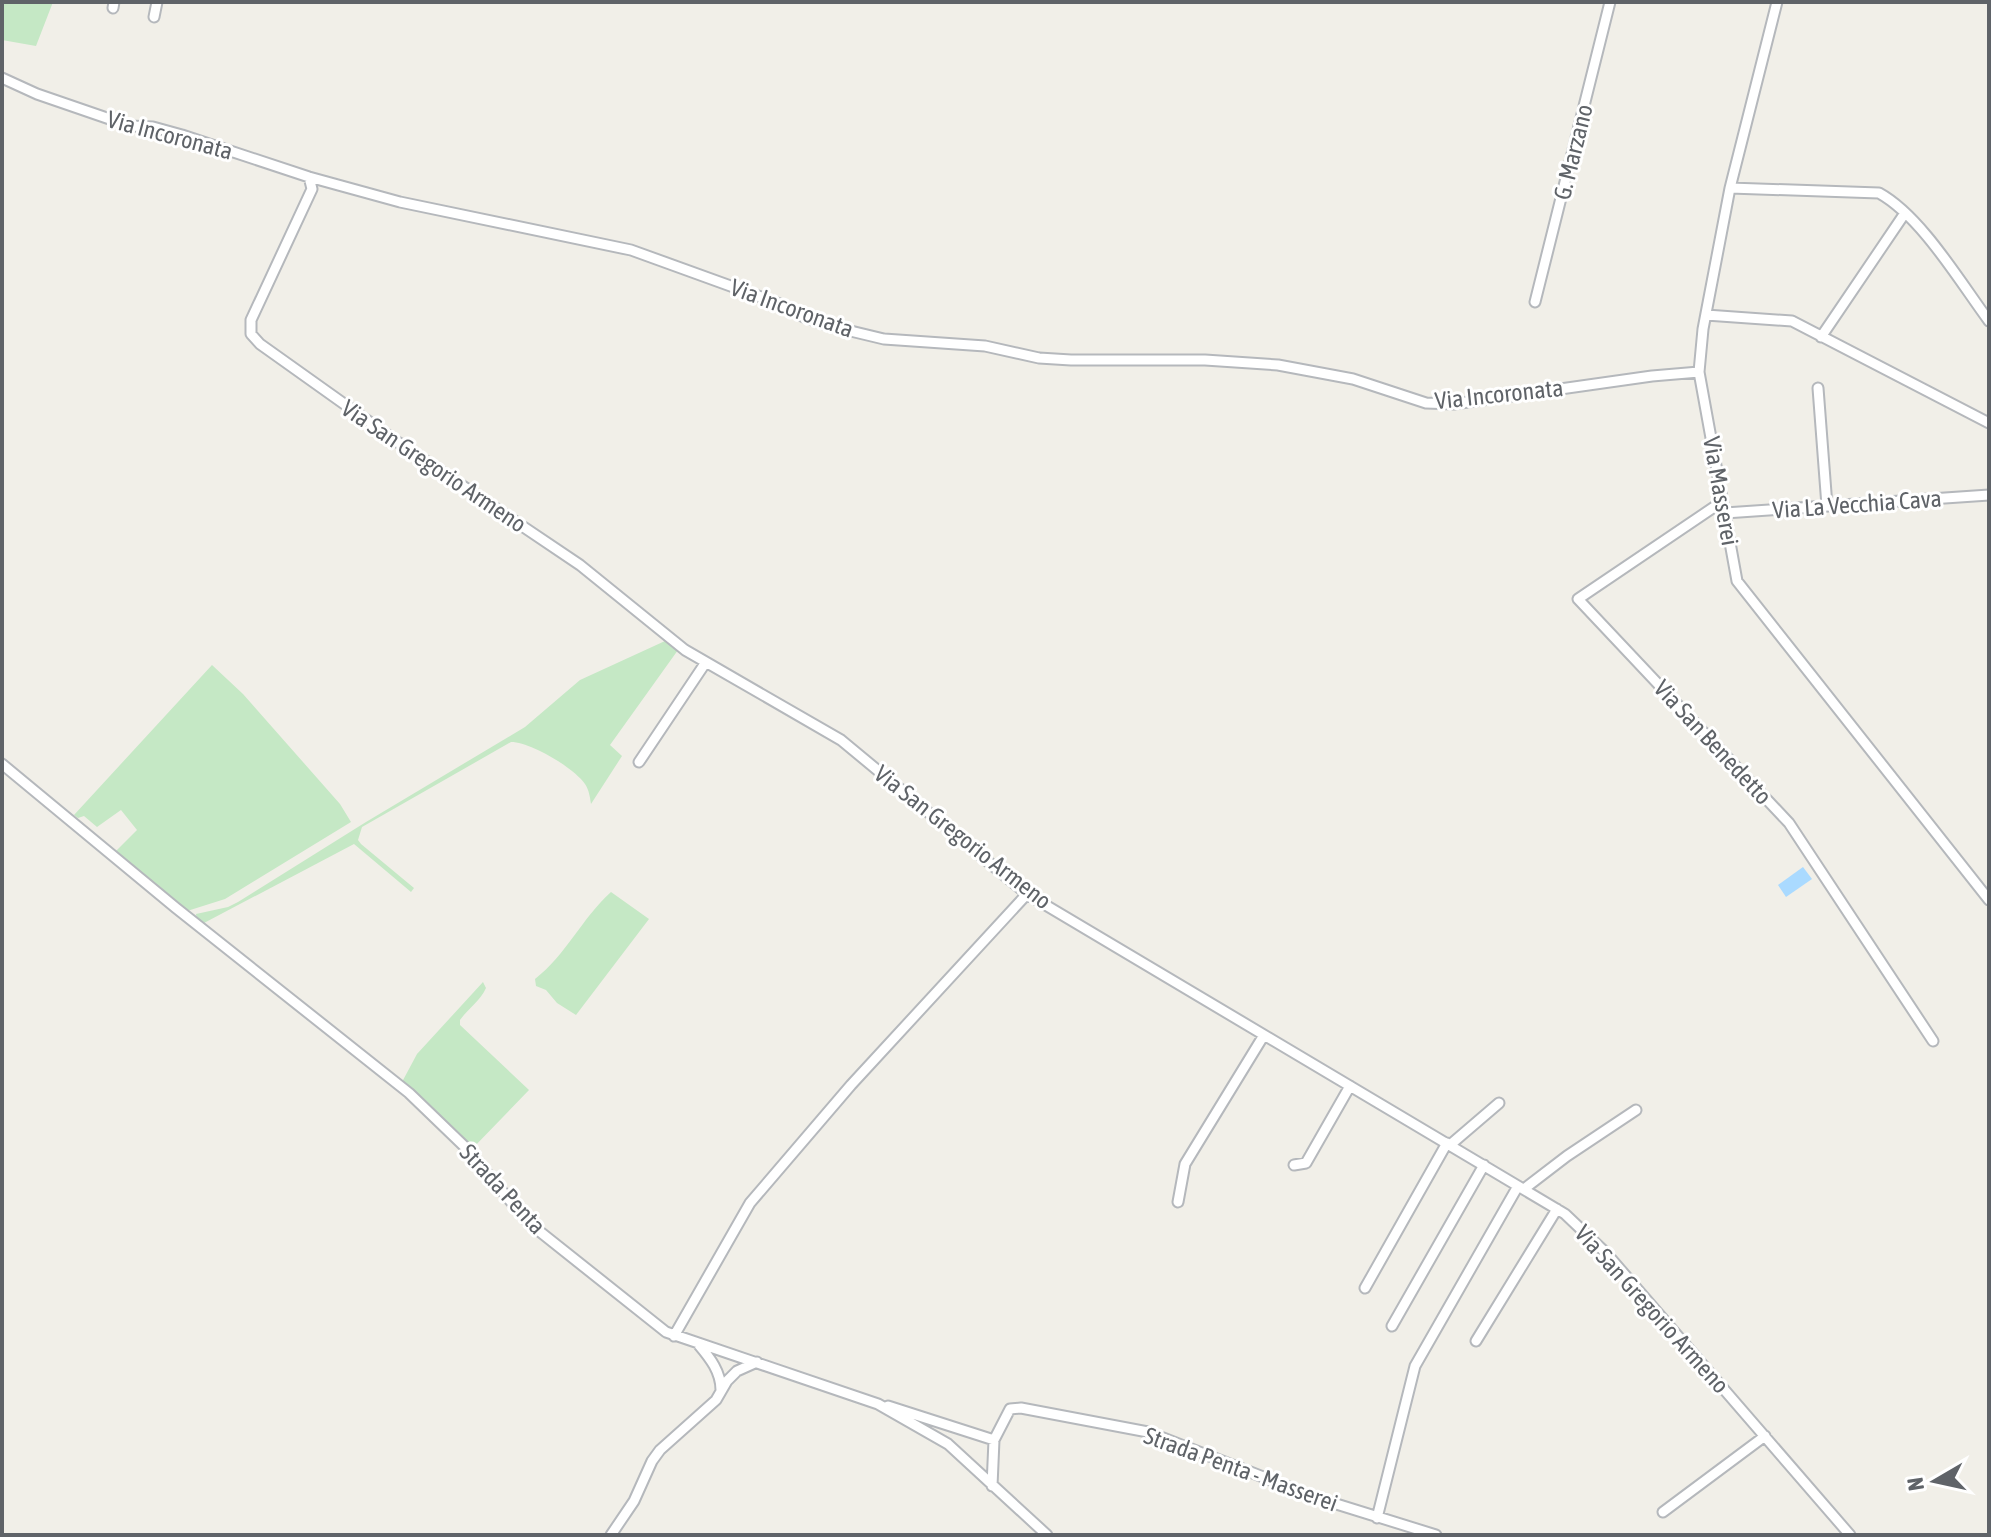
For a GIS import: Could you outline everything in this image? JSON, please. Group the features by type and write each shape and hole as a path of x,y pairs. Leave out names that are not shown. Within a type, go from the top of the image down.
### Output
{"street":[{"path":"154,17 157,2"},
{"name":"G. Marzano","path":"1535,302 1610,2"},
{"name":"Via Masserei","path":"1777,2 1730,188 1706,315 1699,372 1737,581 1989,900"},
{"name":"Via Incoronata","path":"2,78 37,94 130,126 153,127 182,135 309,177 400,202 631,250 783,305 804,317 884,339 985,346 1039,358 1085,361 1205,360 1278,365 1353,379 1426,403 1454,404 1699,372"},
{"name":"Via San Gregorio Armeno","path":"309,177 312,189 251,320 251,334 260,344 399,443 580,565 666,636 841,740 1027,894 1575,1222 1606,1253 1850,1535"},
{"path":"1730,188 1879,193 1891,200 1918,226 1989,321"},
{"path":"1821,337 1905,213"},
{"path":"1706,315 1792,321 1989,423"},
{"path":"1818,388 1827,506"},
{"name":"Via La Vecchia Cava","path":"1725,513 1989,495"},
{"name":"Via San Benedetto","path":"1723,501 1578,599 1789,823 1933,1041"},
{"path":"639,762 706,662"},
{"name":"Strada Penta","path":"2,764 176,908 409,1093 464,1146 529,1223 674,1336 878,1404 948,1444 1047,1535"},
{"path":"674,1336 750,1203 851,1085 1027,894"},
{"path":"1178,1202 1185,1164 1264,1035"},
{"path":"1294,1165 1306,1163 1350,1086"},
{"path":"1365,1288 1449,1144 1499,1103"},
{"path":"1377,1518 1415,1366 1521,1188 1636,1110"},
{"path":"1392,1326 1484,1165"},
{"path":"1476,1341 1557,1209"},
{"path":"699,1345 721,1379 721,1390"},
{"path":"611,1535 634,1501 660,1450 716,1400 737,1371 757,1362"},
{"path":"878,1404 903,1409 994,1440 992,1486"},
{"name":"Strada Penta - Masserei","path":"994,1440 1002,1419 1010,1409 1021,1408 1148,1432 1317,1498 1436,1535"},
{"path":"1663,1512 1765,1436"}],"green space":[{"path":"2,2 53,2 36,46 2,40"},
{"path":"665,641 678,650 610,745 622,756 591,804 586,786 572,771 540,751 511,742 362,827 358,840 361,844 414,888 411,892 354,844 204,923 197,920 196,914 238,902 525,727 580,680"},
{"path":"212,665 243,694 340,804 351,822 225,899 184,912 114,853 137,830 121,810 97,827 84,816 78,818 74,815"},
{"path":"611,892 649,919 576,1015 557,1003 546,990 536,986 535,979 556,959"},
{"path":"483,982 486,988 460,1020 460,1025 529,1090 471,1150 402,1082 417,1054"}],"water":[{"path":"1803,867 1812,879 1786,897 1778,885"}]}
